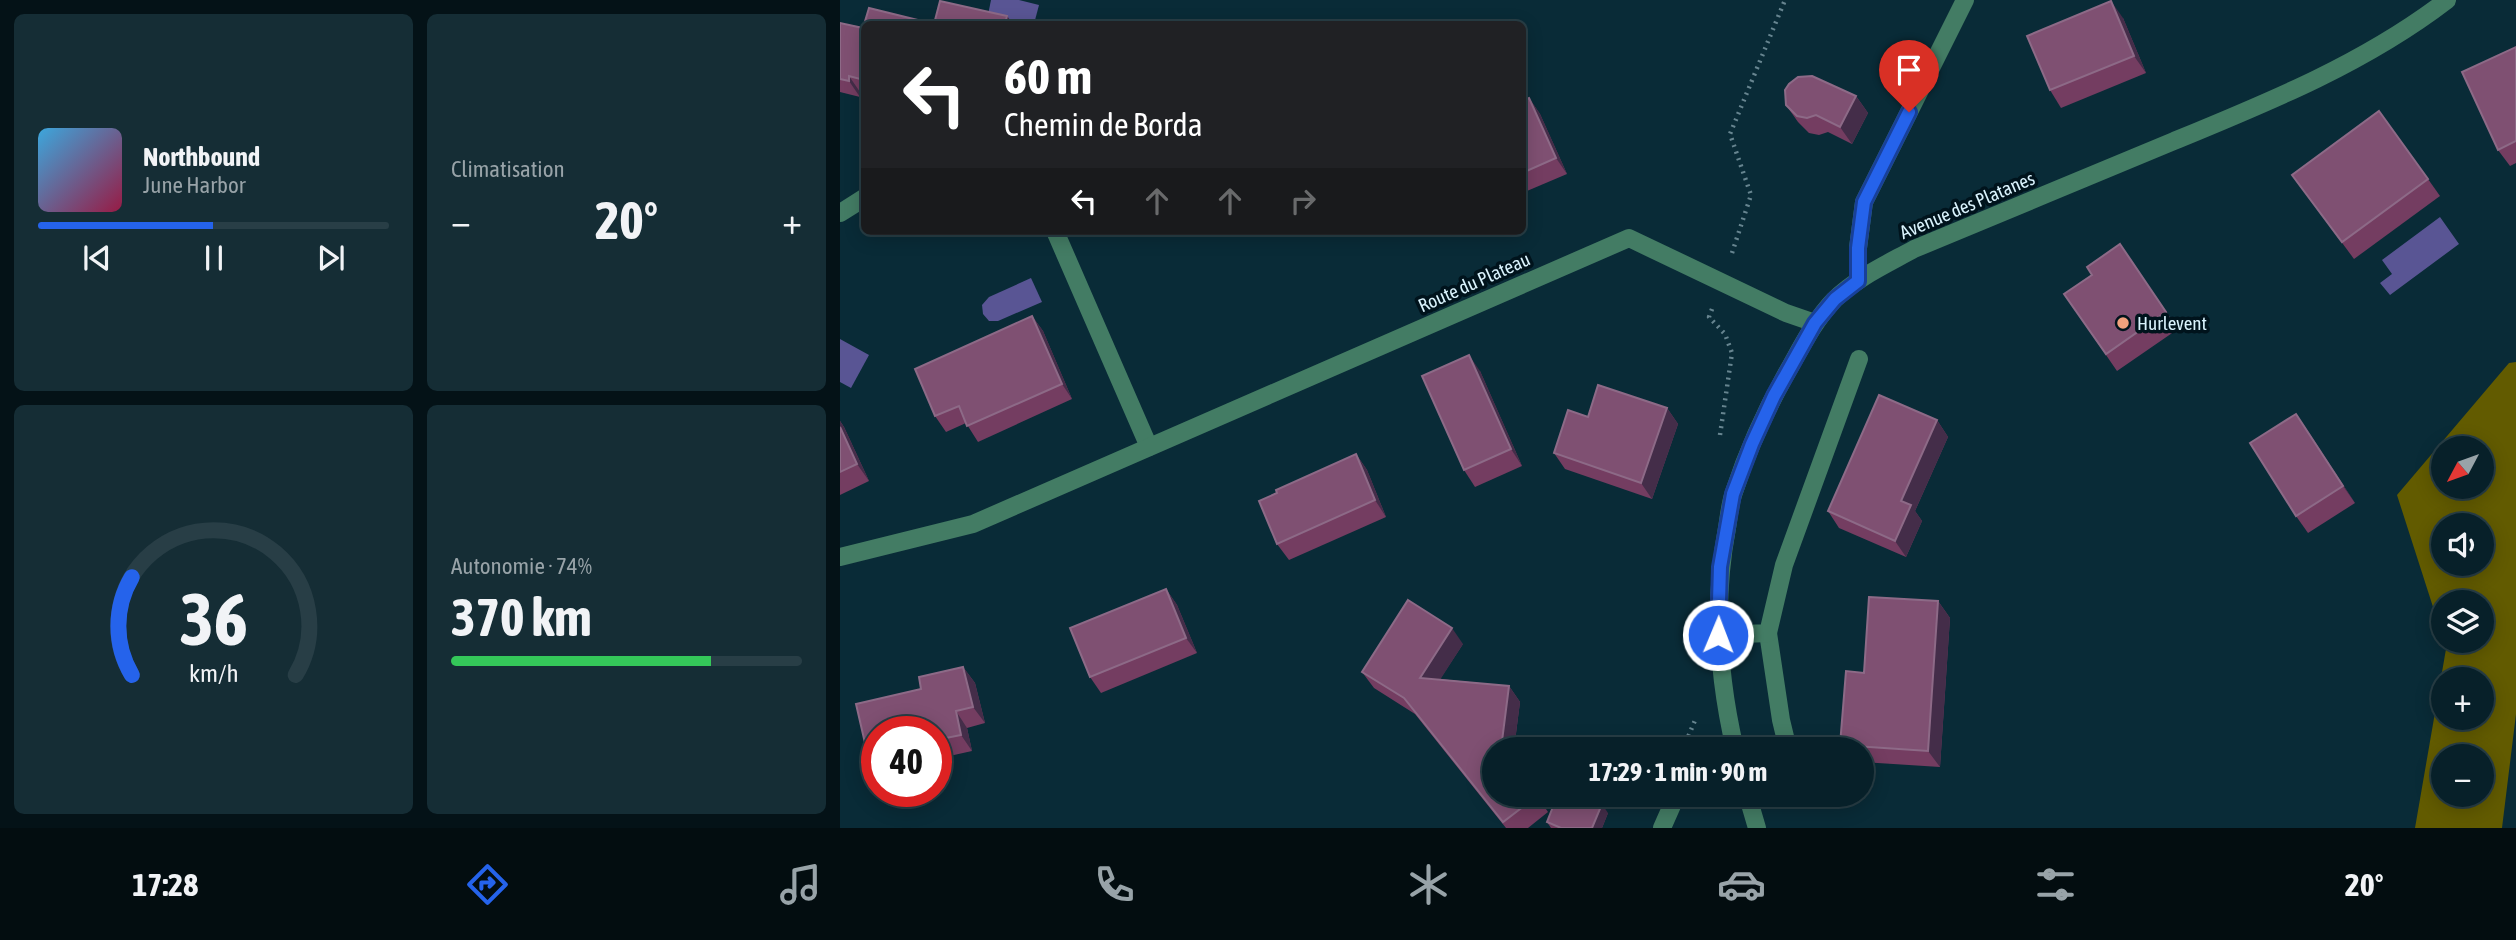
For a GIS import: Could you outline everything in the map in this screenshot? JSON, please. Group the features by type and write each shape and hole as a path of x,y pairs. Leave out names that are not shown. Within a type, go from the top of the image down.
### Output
{"street":[{"path":"1858,281 1858,248 1864,202 1965,0"},
{"name":"Avenue des Platanes","path":"1732,737 1724,695 1718,635 1720,567 1733,494 1774,396 1815,323 1835,299 1858,281 1914,249 2279,97 2369,51 2422,20 2447,0"},
{"path":"840,213 861,200"},
{"path":"1057,235 1149,447"},
{"name":"Route du Plateau","path":"840,557 973,524 1629,238 1786,313 1815,323"},
{"path":"1785,737 1768,633 1784,565 1859,359"},
{"path":"1718,635 1768,633"},
{"path":"1662,828 1671,807"},
{"path":"1751,807 1757,828"}],"path":[{"path":"1730,261 1751,195 1730,134 1785,0"}],"shaded area":[{"path":"991,0 1019,0 1039,5 1035,21 988,15"},
{"path":"2440,217 2459,244 2390,295 2380,283 2392,274 2382,260"},
{"path":"1031,278 1042,302 998,321 989,321 983,314 982,305 989,297"},
{"path":"840,339 869,355 851,388 840,382"},
{"path":"2516,362 2516,714 2502,828 2415,828 2432,730 2494,730 2494,667 2443,667 2445,653 2494,653 2494,590 2431,590 2431,601 2397,495 2431,455 2431,499 2494,499 2494,436 2447,436 2509,363"}],"building":[{"path":"940,1 1007,16 1006,21 935,21"},
{"path":"2111,1 2134,56 2050,90 2027,36"},
{"path":"869,8 922,21 865,21"},
{"path":"840,23 861,28 861,79 849,76 849,81 840,79"},
{"path":"2516,47 2516,141 2498,150 2462,72"},
{"path":"1812,76 1856,96 1840,127 1816,115 1807,118 1797,116 1786,105 1785,90 1789,84 1798,77"},
{"path":"1529,98 1556,158 1526,171 1526,99"},
{"path":"2379,111 2428,179 2342,242 2292,175"},
{"name":"Hurlevent","path":"2120,244 2166,312 2106,354 2064,294 2092,275 2087,267"},
{"path":"1032,316 1062,384 967,426 959,406 935,416 915,369"},
{"path":"1469,355 1511,449 1464,470 1422,376"},
{"path":"1598,385 1667,408 1641,483 1554,453 1568,410 1588,417"},
{"path":"1879,395 1937,420 1901,501 1911,505 1895,541 1828,511"},
{"path":"2296,414 2343,486 2296,516 2250,443"},
{"path":"840,427 857,464 840,472"},
{"path":"1356,454 1375,500 1277,544 1259,501 1277,493 1276,490"},
{"path":"1166,589 1186,638 1090,677 1070,628"},
{"path":"1869,597 1938,601 1928,751 1874,747 1874,737 1841,737 1846,671 1864,673"},
{"path":"1408,600 1452,628 1420,678 1509,686 1503,737 1482,737 1482,796 1404,698 1362,672"},
{"path":"963,667 973,707 956,711 961,735 952,737 952,716 861,716 861,726 856,704 921,689 919,677"},
{"path":"1491,807 1523,807 1503,822"},
{"path":"1553,807 1601,807 1592,828 1561,828 1547,822"}],"place":[{"name":"Hurlevent","path":"2123,323"}],"route":[{"path":"1718,635 1720,567 1733,494 1774,396 1815,323 1835,299 1858,281 1858,248 1864,202 1909,112"}]}
